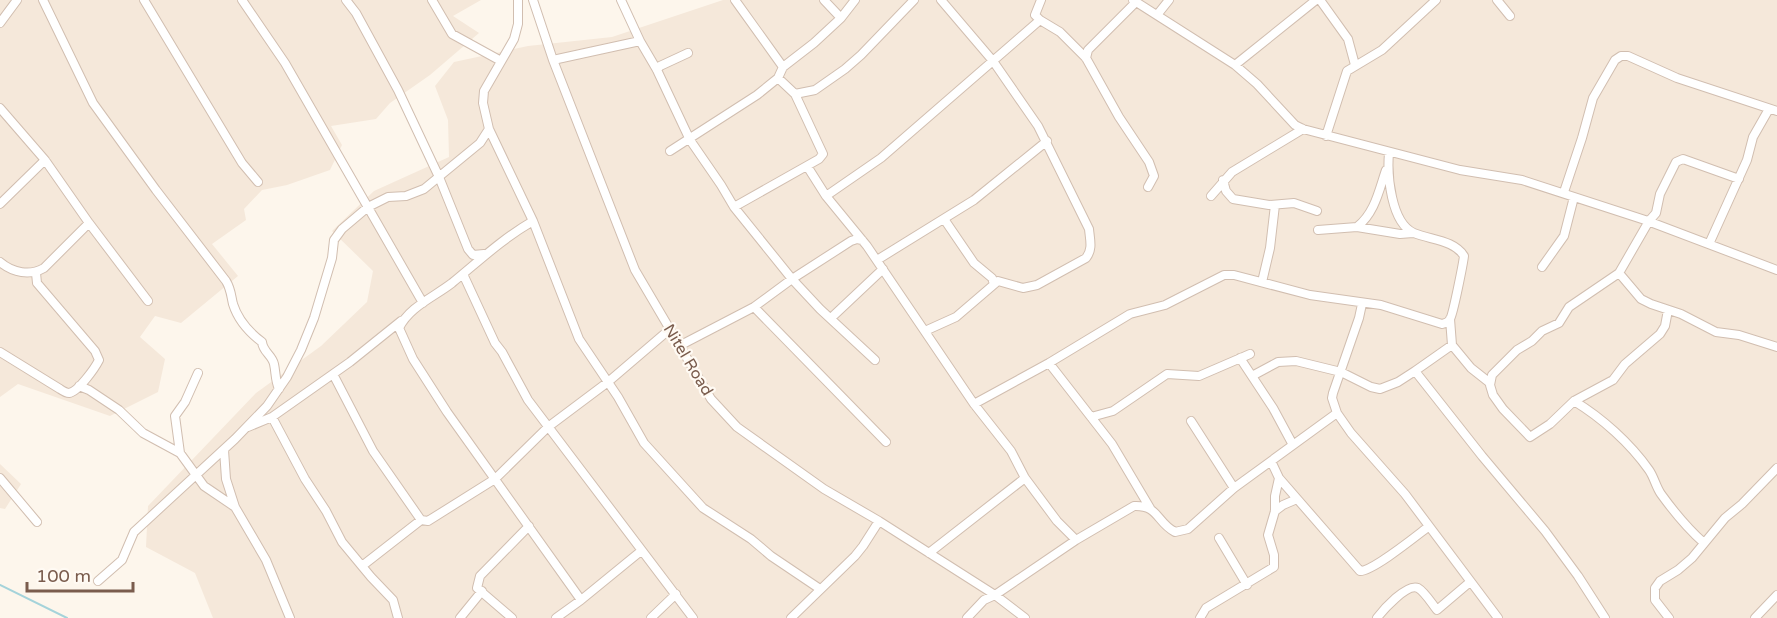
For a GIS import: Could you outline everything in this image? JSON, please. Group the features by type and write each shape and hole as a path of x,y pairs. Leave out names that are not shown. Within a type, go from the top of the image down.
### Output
{"street":[{"path":"0,23 17,0"},
{"path":"44,0 93,103 226,281 231,290 233,304 245,326 262,342 263,348 272,359 279,388"},
{"path":"144,0 242,163 258,182"},
{"path":"242,0 285,63 423,303"},
{"path":"346,0 356,13 398,90 439,177 468,249 473,255 484,254"},
{"path":"432,0 452,34 501,62"},
{"path":"518,0 519,24 514,39 484,91 483,103 489,129 533,221 579,339 644,442 703,508 751,539 771,556 820,589"},
{"name":"Nitel Road","path":"533,0 635,270 711,399 737,427 824,489 929,553 1025,618"},
{"path":"621,0 690,140 734,207 792,279 820,309 875,360"},
{"path":"735,0 783,67"},
{"path":"824,0 841,18"},
{"path":"670,151 757,95 778,78 783,67 814,44 841,18 855,0"},
{"path":"795,94 815,90 845,69 861,56 914,0"},
{"path":"925,331 956,317 998,281 1023,288 1037,285 1086,258 1090,253 1091,245 1089,229 1047,141 993,61 941,0"},
{"path":"1041,0 1035,15 1059,32 1086,58 1125,125 1141,146 1154,176 1148,187"},
{"path":"1157,15 1169,0"},
{"path":"1235,65 1318,0 1348,39 1355,65"},
{"path":"1326,136 1344,75 1355,65 1382,50 1436,0"},
{"path":"1497,0 1510,16"},
{"path":"1086,58 1088,50 1134,1 1235,65 1257,84 1295,125 1303,129 1389,153 1460,170 1513,177 1564,192 1649,221 1777,270"},
{"path":"826,196 881,158 1040,20"},
{"path":"554,60 640,41"},
{"path":"657,70 660,66 688,53"},
{"path":"1564,192 1593,98 1615,60 1621,56 1628,56 1677,78 1773,110 1753,137 1747,160 1709,244"},
{"path":"734,207 819,159 823,154 795,94 778,78"},
{"path":"0,108 45,160 88,223 148,301"},
{"path":"98,581 122,560 134,532 224,450 267,406 301,350 314,318 332,258 334,240 342,229 368,207 388,197 406,196 424,189 480,143 489,129"},
{"path":"1211,196 1223,180 1245,163 1303,129"},
{"path":"877,260 974,200 1047,141"},
{"path":"1389,153 1388,167 1393,199 1403,223 1413,233"},
{"path":"0,204 45,160"},
{"path":"1668,310 1665,326 1655,340 1625,364 1613,380 1574,401 1550,424 1530,437 1492,395 1490,382 1492,375 1517,350 1532,341 1542,331 1559,323 1569,307 1619,273 1656,213 1660,194 1676,162 1679,160 1739,178"},
{"path":"807,166 826,196 877,260 974,404 1011,450 1025,478 1057,521 1076,540"},
{"path":"1357,227 1372,209 1388,167"},
{"path":"1223,180 1226,191 1233,199 1275,205 1294,203 1317,211"},
{"path":"1542,267 1564,236 1574,197"},
{"path":"1262,282 1275,205"},
{"path":"944,219 974,262 992,278 994,284"},
{"path":"243,429 272,417 333,374 463,274 509,234 533,221"},
{"path":"0,262 12,271 36,273 44,268 88,223"},
{"path":"1318,230 1357,227 1392,233 1413,233 1460,249 1464,256 1450,320 1452,345 1470,368 1490,382"},
{"path":"679,346 754,307 851,241 862,240"},
{"path":"831,318 883,269"},
{"path":"0,352 65,392 73,392 99,360 98,355 37,283 36,273"},
{"path":"1619,273 1641,299 1681,314 1716,332 1739,335 1777,347"},
{"path":"463,274 495,343 528,400 693,618"},
{"path":"974,404 1130,314 1165,305 1224,275 1234,275 1310,295 1382,305 1442,324 1450,320"},
{"path":"1362,304 1332,398 1337,413 1351,434 1405,494 1498,618"},
{"path":"754,307 886,442"},
{"path":"404,318 399,328 413,359 447,412 581,600"},
{"path":"333,374 373,452 421,520 428,521 495,479 548,427 608,382 670,329"},
{"path":"1252,376 1278,362 1296,361 1341,372 1371,387 1380,388 1389,386 1415,371 1452,345"},
{"path":"1091,417 1113,411 1167,374 1199,376 1250,354"},
{"path":"1240,358 1273,408 1293,445"},
{"path":"1048,363 1112,444 1150,508 1167,528 1175,532 1188,529 1233,488 1337,413"},
{"path":"1415,371 1545,531 1605,618"},
{"path":"180,453 175,416 185,402 198,373"},
{"path":"79,386 119,410 143,433 180,453 204,486 235,507"},
{"path":"1574,401 1586,408 1625,441 1650,471 1660,493 1679,518 1704,543"},
{"path":"272,417 342,542 393,600 398,618"},
{"path":"1191,421 1233,488"},
{"path":"224,450 226,480 235,507 266,560 290,618"},
{"path":"1271,461 1279,478 1360,571 1367,570 1385,559 1428,527"},
{"path":"1669,618 1655,600 1655,588 1660,581 1692,558 1725,518 1777,468"},
{"path":"0,478 37,522"},
{"path":"929,553 1025,478"},
{"path":"1200,618 1206,609 1274,567 1274,555 1268,535 1275,511 1275,496 1279,478"},
{"path":"1275,511 1297,499"},
{"path":"967,618 984,600 995,596 1076,540 1134,506 1150,508"},
{"path":"362,567 421,520"},
{"path":"791,618 863,546 879,521"},
{"path":"512,618 477,588 480,576 529,526"},
{"path":"1219,538 1247,585"},
{"path":"556,618 641,551"},
{"path":"1377,618 1405,590 1413,587 1419,589 1437,610 1470,582"},
{"path":"460,618 482,591"},
{"path":"651,618 676,594"},
{"path":"1755,618 1777,595"}],"shaded area":[{"path":"0,0 481,0 453,16 479,33 430,75 390,103 376,119 331,126 342,145 330,170 287,185 262,190 244,209 246,220 212,244 238,276 181,323 155,316 140,337 165,359 158,392 110,416 18,384 0,397"},
{"path":"723,0 1777,0 1777,618 213,618 195,573 146,547 148,506 256,393 321,346 367,302 373,271 332,231 374,191 449,157 448,120 435,86 454,62 528,46 612,37"},
{"path":"0,464 21,484 5,509 0,508"}],"waterway":[{"path":"0,585 67,618"}]}
